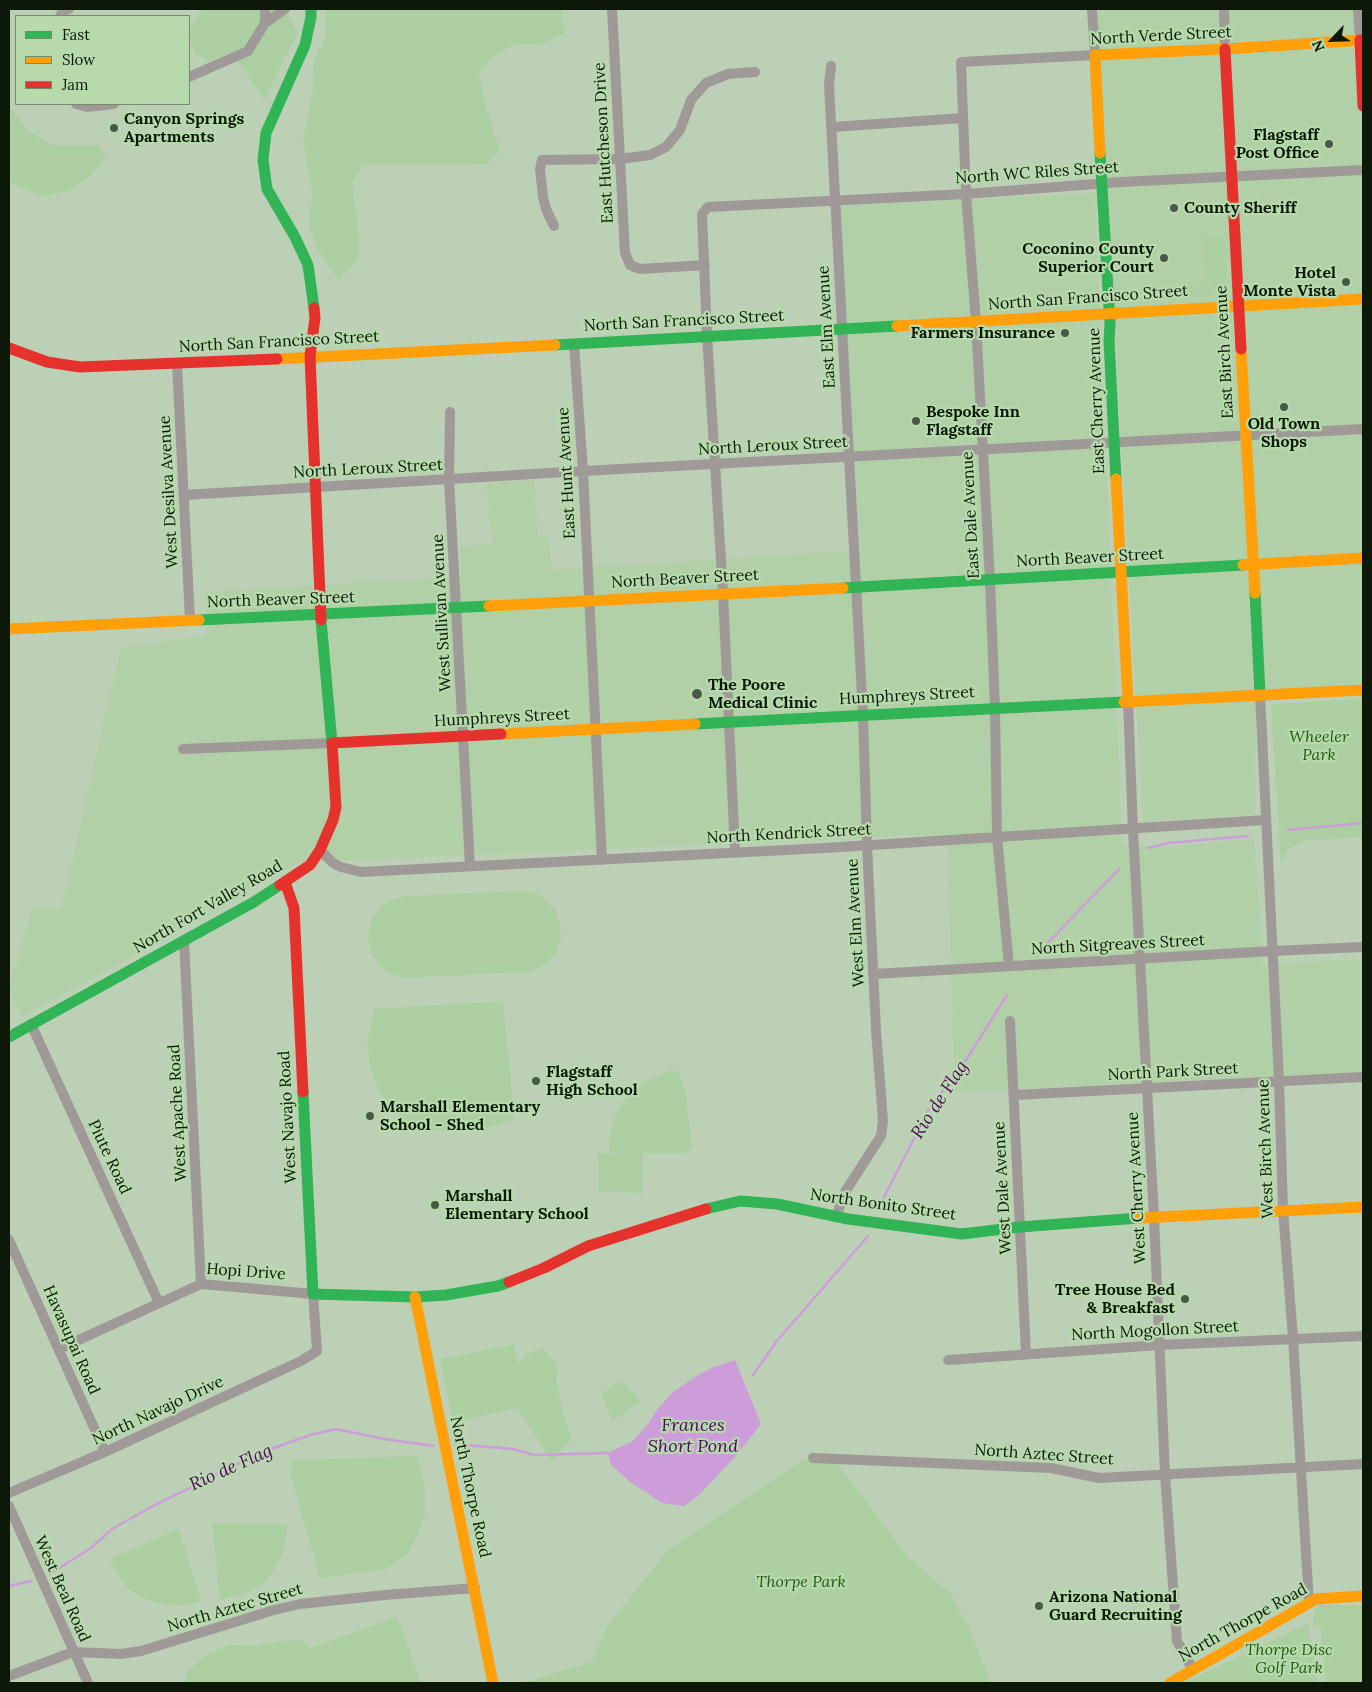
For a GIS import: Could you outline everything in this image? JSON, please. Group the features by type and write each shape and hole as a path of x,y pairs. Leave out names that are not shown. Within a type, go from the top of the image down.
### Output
{"street":[{"path":"265,9 265,23"},
{"path":"190,77 248,51 265,23 284,9"},
{"name":"North Fort Valley Road","path":"9,1037 254,902 285,882 310,865 320,850 334,820 336,807 321,615 310,356 315,318 313,291 308,265 295,237 267,189 263,160 266,133 304,45 311,17 311,9"},
{"name":"East Hutcheson Drive","path":"612,9 625,253 630,264 640,269 705,266"},
{"name":"East Cherry Avenue","path":"1092,9 1128,702"},
{"name":"East Birch Avenue","path":"1224,9 1260,694"},
{"path":"1358,9 1362,40 1363,106"},
{"name":"North Verde Street","path":"961,62 1226,49 1362,40"},
{"name":"East Dale Avenue","path":"961,62 966,194 976,322 990,580 997,836 1009,966"},
{"name":"East Elm Avenue","path":"831,66 829,86 856,586"},
{"path":"554,226 543,197 540,169 542,160 620,159 650,155 666,147 680,130 691,100 706,83 728,74 755,72"},
{"path":"80,105 87,107 105,105"},
{"path":"832,127 963,118"},
{"name":"North WC Riles Street","path":"705,266 702,214 708,207 712,206 966,194 1232,176 1363,170"},
{"path":"705,266 707,335 730,722 735,852"},
{"name":"North San Francisco Street","path":"9,348 47,362 80,367 177,364 976,322 1109,312 1363,298"},
{"name":"East Hunt Avenue","path":"574,344 583,471 602,860"},
{"name":"West Desilva Avenue","path":"177,364 190,620"},
{"name":"West Sullivan Avenue","path":"450,412 449,479 470,866"},
{"name":"North Leroux Street","path":"184,495 849,456 983,451 1363,429"},
{"name":"North Beaver Street","path":"9,629 321,615 990,580 1363,558"},
{"name":"West Elm Avenue","path":"836,1217 845,1192 881,1136 883,1121 876,1030 856,586"},
{"name":"Humphreys Street","path":"182,749 332,744 1363,690"},
{"name":"West Birch Avenue","path":"1260,694 1279,1081 1283,1210 1293,1338 1309,1603"},
{"name":"West Cherry Avenue","path":"1128,702 1165,1474 1177,1641 1193,1670"},
{"name":"North Kendrick Street","path":"320,850 333,863 361,872 1133,830 1265,820"},
{"name":"West Navajo Road","path":"285,882 294,908 317,1351"},
{"name":"West Apache Road","path":"184,941 201,1284"},
{"name":"North Sitgreaves Street","path":"874,974 1363,947"},
{"name":"West Dale Avenue","path":"1010,1020 1026,1354"},
{"name":"Piute Road","path":"31,1024 159,1302"},
{"name":"North Park Street","path":"1014,1096 1363,1078"},
{"name":"North Bonito Street","path":"415,1297 446,1295 498,1286 544,1268 588,1246 722,1204 740,1201 776,1204 836,1217 962,1234 1020,1227 1154,1217 1363,1207"},
{"name":"Havasupai Road","path":"9,1240 105,1452"},
{"name":"Hopi Drive","path":"59,1349 201,1284 314,1294 415,1297"},
{"name":"North Thorpe Road","path":"415,1297 493,1683"},
{"name":"North Mogollon Street","path":"948,1360 1293,1338 1363,1336"},
{"name":"North Navajo Drive","path":"9,1493 105,1452 300,1361 317,1351"},
{"name":"North Aztec Street","path":"813,1458 1051,1468 1099,1478 1363,1464"},
{"name":"West Beal Road","path":"9,1506 88,1683"},
{"name":"North Aztec Street","path":"9,1676 73,1652 121,1654 141,1651 274,1610 314,1602 475,1588"},
{"name":"North Thorpe Road","path":"1170,1683 1316,1599 1363,1596"}],"shaded area":[{"path":"1097,9 1363,9 1363,684 1256,691 1255,814 1143,822"},
{"path":"1095,193 1122,845 1160,847 1254,839 1263,964 1363,959 1363,1072 955,1092 947,834 312,862 292,865 216,911 22,1017 9,990 33,906 61,910 121,648 207,635 206,592 461,576 460,546 492,544 486,483 534,480 538,537 549,537 551,570 860,550 840,206"}],"green space":[{"path":"202,9 285,9 298,34 284,58 265,100 232,53 208,61 195,54 190,40 190,30"},
{"path":"326,9 562,9 561,16 565,33 542,44 516,44 493,55 479,73 484,100 500,151 487,164 363,165 352,183 359,232 359,259 339,281 318,250 308,221 313,196 303,141 313,90 314,62 325,37"},
{"path":"9,107 28,130 51,145 98,145 106,157 92,175 68,191 41,196 9,182"},
{"path":"1224,236 1227,294 1222,295 1206,280 1202,238"},
{"path":"1204,282 1219,296 1178,297 1177,293 1189,291 1189,287 1195,286 1196,283"},
{"name":"Wheeler Park","path":"1363,699 1363,837 1303,841 1290,848 1281,862 1271,706 1274,704"},
{"path":"521,891 535,893 542,897 554,908 560,922 561,938 558,948 552,958 536,970 403,978 381,967 372,955 368,939 370,923 378,910 390,900 406,896"},
{"path":"503,1001 514,1119 481,1130 455,1132 428,1129 406,1121 388,1107 377,1087 370,1065 367,1042 375,1009"},
{"path":"669,1071 678,1071 685,1090 692,1147 687,1153 643,1153 643,1193 598,1192 598,1153 634,1153 610,1152 609,1139 618,1109 629,1093 637,1086"},
{"path":"513,1345 518,1364 525,1355 542,1348 556,1362 557,1383 562,1410 572,1439 552,1461 517,1408 453,1422 440,1359"},
{"path":"620,1381 642,1401 612,1421 602,1393"},
{"path":"417,1456 425,1488 425,1516 408,1553 386,1569 320,1578 290,1472 294,1460"},
{"name":"Thorpe Park","path":"803,1460 837,1463 906,1555 951,1594 969,1628 989,1677 989,1683 522,1683 592,1662 607,1627 668,1550"},
{"path":"212,1523 287,1524 286,1540 274,1570 266,1580 253,1590 239,1596 220,1599"},
{"path":"179,1529 201,1601 186,1605 154,1602 141,1597 128,1588 119,1577 110,1559"},
{"path":"1319,1605 1363,1605 1363,1683 1326,1683 1321,1627 1314,1627 1313,1612"},
{"path":"397,1617 421,1683 184,1683 186,1673 205,1656 228,1645 254,1646 281,1641 302,1640 310,1648"},
{"name":"Thorpe Disc Golf Park","path":"1308,1623 1318,1683 1184,1683"}],"water":[{"name":"Frances Short Pond","path":"735,1360 761,1424 735,1457 697,1497 684,1506 662,1503 629,1481 611,1465 608,1453 633,1441 673,1392 698,1375"}],"waterway":[{"name":"Rio de Flag","path":"1288,830 1363,823"},
{"name":"Rio de Flag","path":"1148,848 1168,843 1248,836"},
{"name":"Rio de Flag","path":"1042,949 1119,869"},
{"name":"Rio de Flag","path":"879,1207 928,1111 968,1057 1007,995"},
{"name":"Rio de Flag","path":"753,1375 776,1342 868,1236"},
{"name":"Rio de Flag","path":"50,1574 91,1548 112,1529 153,1506 215,1474 271,1449 310,1435 336,1429 384,1439 434,1446"},
{"name":"Rio de Flag","path":"455,1444 513,1449 534,1455 608,1453"},
{"name":"Rio de Flag","path":"9,1586 31,1581"}],"traffic: fast":[{"path":"311,9 305,45 266,133 263,160 267,189 295,237 308,265 314,308"},
{"path":"1100,153 1110,324 1109,341 1116,479"},
{"path":"555,345 897,326"},
{"path":"843,588 1243,565"},
{"path":"1255,593 1260,694"},
{"path":"199,620 489,606"},
{"path":"321,620 332,743"},
{"path":"695,724 1124,702"},
{"path":"9,1037 254,902 280,885"},
{"path":"303,1092 313,1294 415,1297 446,1295 498,1286 509,1282"},
{"path":"706,1209 740,1201 777,1204 848,1219 962,1234 1020,1227 1139,1218"}],"traffic: slow":[{"path":"1100,153 1095,55 1363,40"},
{"path":"897,326 1363,299"},
{"path":"277,359 555,345"},
{"path":"1241,349 1255,593"},
{"path":"1116,479 1128,701"},
{"path":"1243,565 1363,558"},
{"path":"489,606 843,588"},
{"path":"9,629 199,620"},
{"path":"1124,702 1363,690"},
{"path":"501,734 695,724"},
{"path":"1139,1218 1363,1207"},
{"path":"415,1297 493,1683"},
{"path":"1170,1683 1316,1599 1363,1596"}],"traffic: jam":[{"path":"1360,40 1363,106"},
{"path":"1225,49 1241,349"},
{"path":"314,308 315,318 310,356 321,620"},
{"path":"9,348 47,362 80,367 277,359"},
{"path":"280,885 310,865 320,850 333,820 336,807 332,743 501,734"},
{"path":"285,882 294,908 303,1092"},
{"path":"509,1282 544,1268 588,1246 706,1209"}],"place":[{"name":"Canyon Springs Apartments","path":"114,128"},
{"name":"Flagstaff Post Office","path":"1329,144"},
{"name":"County Sheriff","path":"1174,208"},
{"name":"Coconino County Superior Court","path":"1164,258"},
{"name":"Hotel Monte Vista","path":"1346,282"},
{"name":"Farmers Insurance","path":"1065,333"},
{"name":"Old Town Shops","path":"1284,407"},
{"name":"Bespoke Inn Flagstaff","path":"916,421"},
{"name":"The Poore Medical Clinic","path":"697,694"},
{"name":"Flagstaff High School","path":"536,1081"},
{"name":"Marshall Elementary School - Shed","path":"370,1116"},
{"name":"Marshall Elementary School","path":"435,1205"},
{"name":"Tree House Bed & Breakfast","path":"1185,1299"},
{"name":"Arizona National Guard Recruiting","path":"1039,1606"}]}
